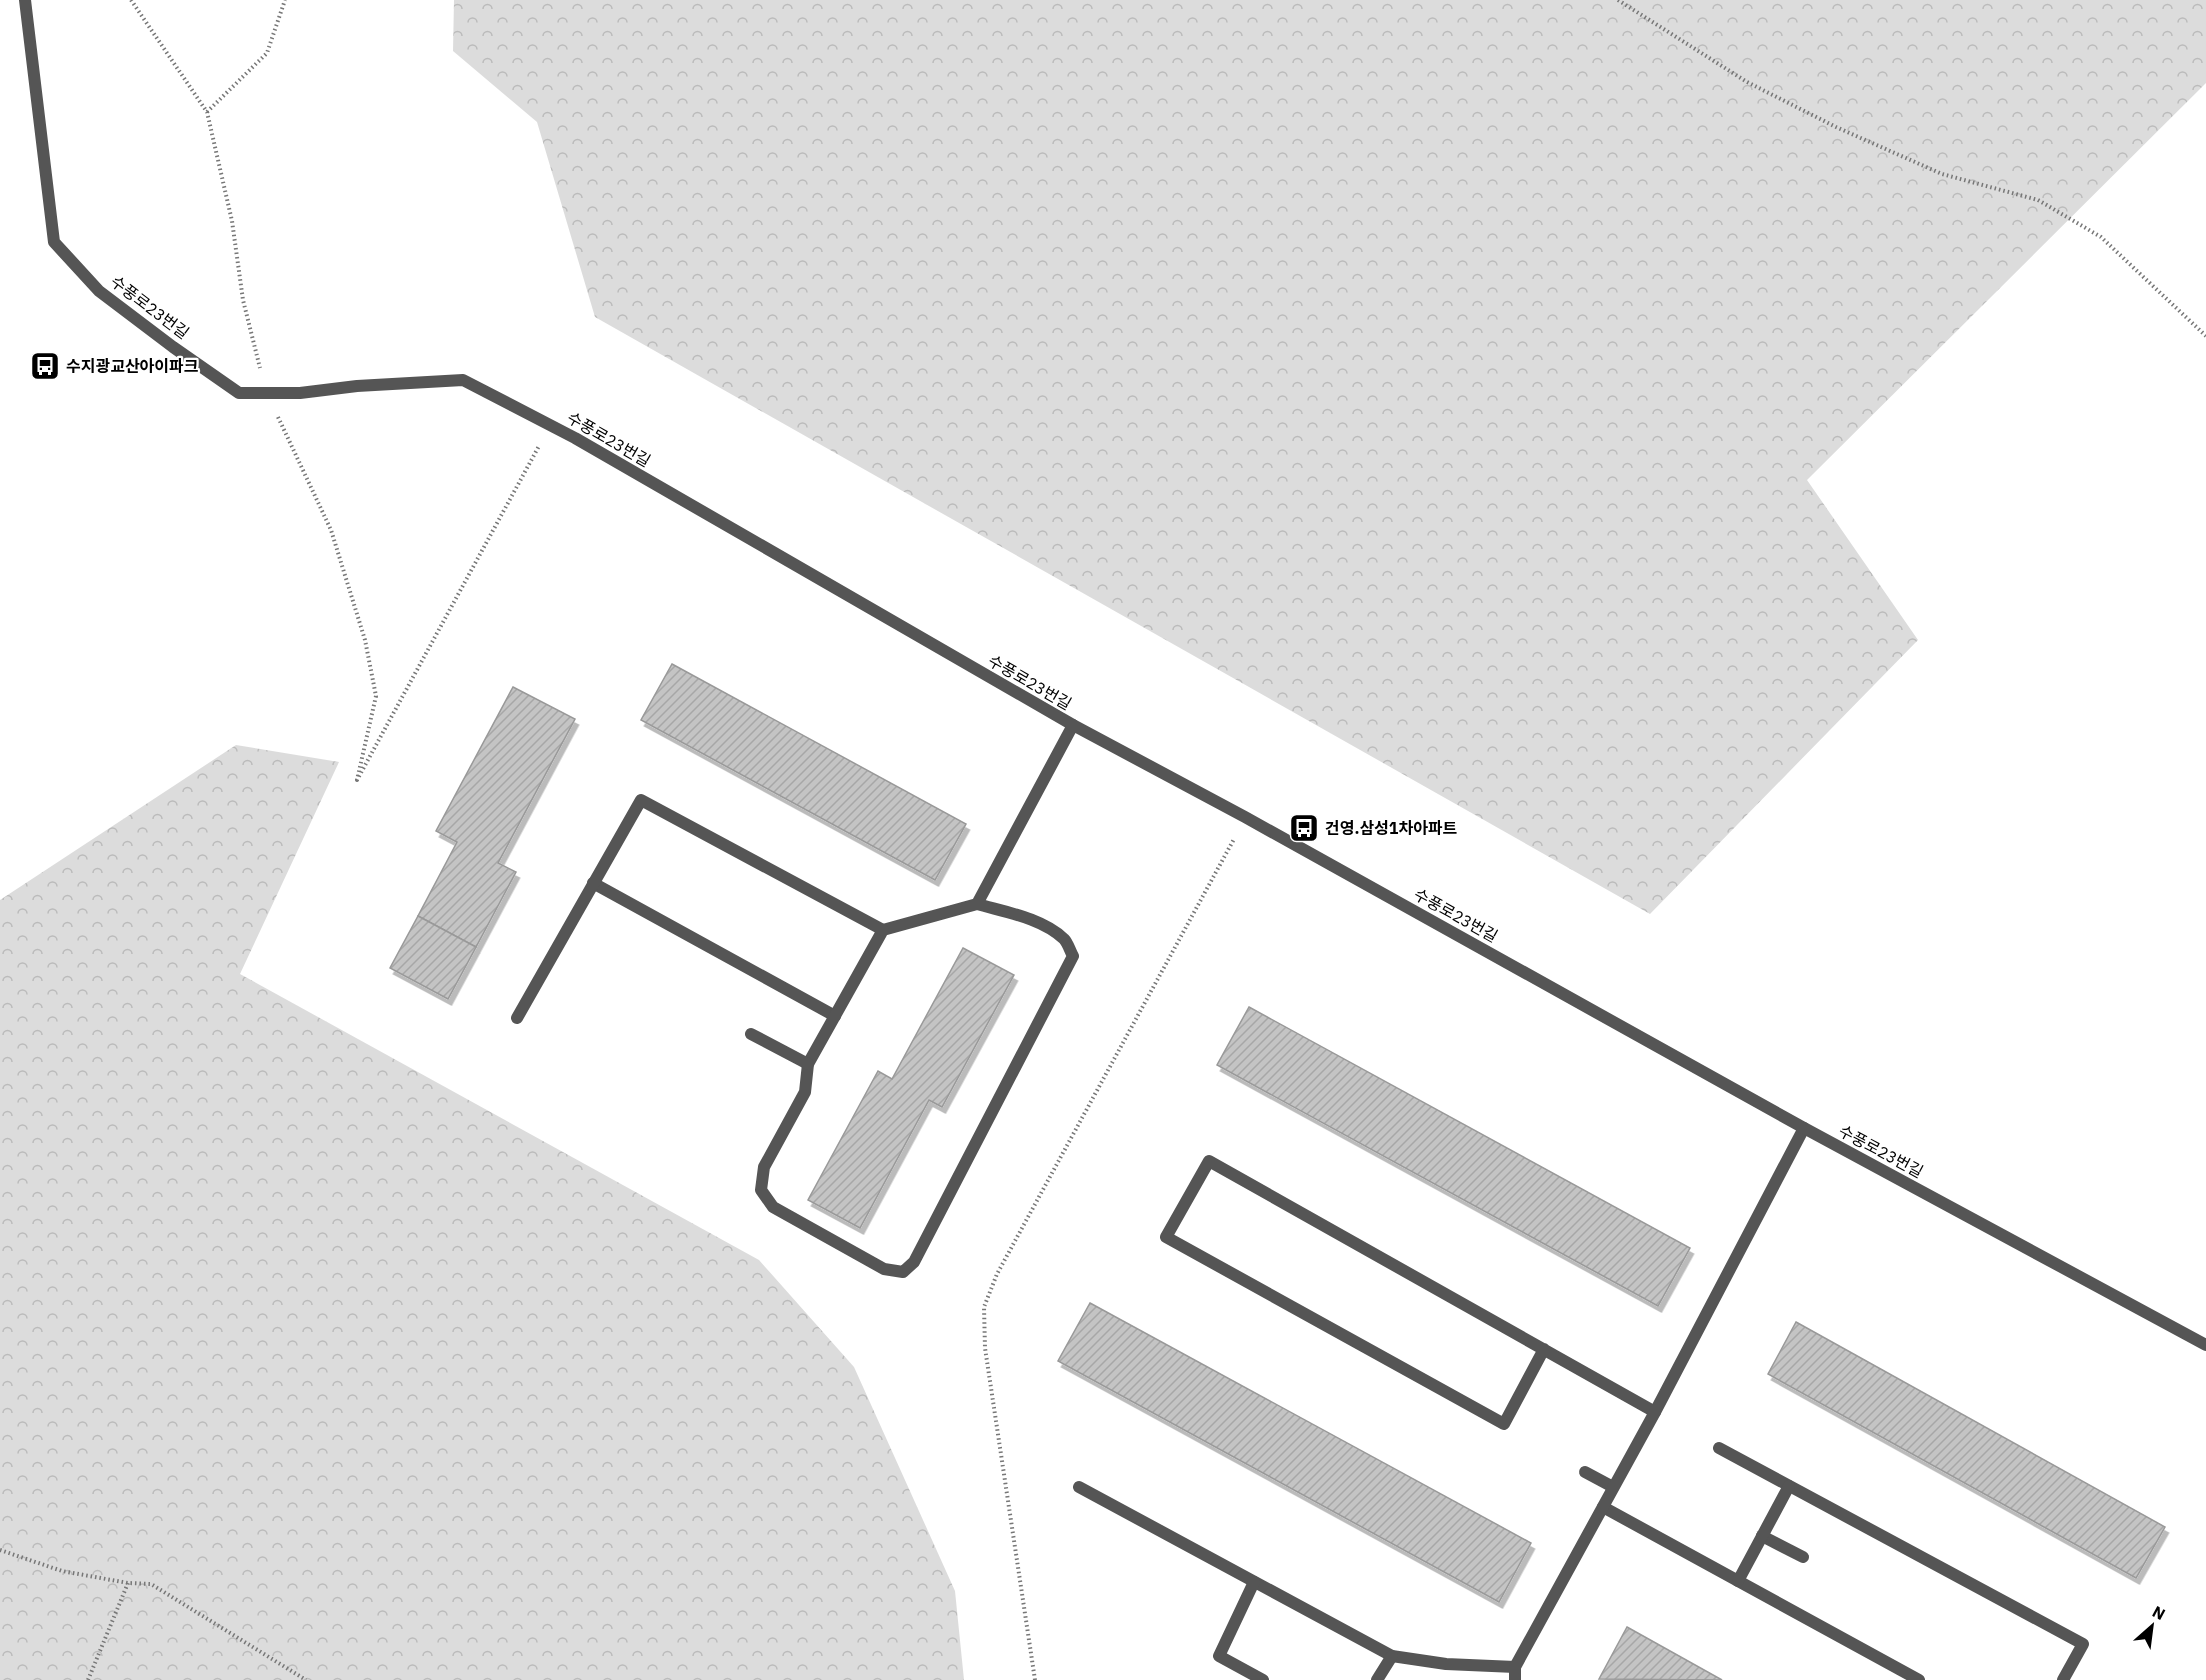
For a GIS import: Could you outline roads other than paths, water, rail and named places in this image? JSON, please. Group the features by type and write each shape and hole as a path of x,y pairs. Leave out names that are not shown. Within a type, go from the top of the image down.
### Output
{"street":[{"name":"수풍로23번길","path":"25,0 54,242 99,291 239,393 300,393 357,386 463,380 551,424 1073,725 1245,817 1804,1128 2206,1345"},
{"path":"977,904 1073,725"},
{"path":"517,1018 640,800 884,930 977,904 1048,928 1066,940 1072,956 914,1263 903,1272 884,1269 773,1207 761,1190 764,1167 805,1092 808,1064 884,930"},
{"path":"593,883 835,1016"},
{"path":"751,1034 808,1064"},
{"path":"1079,1488 1392,1656 1515,1674 1804,1128"},
{"path":"1544,1349 1504,1424 1166,1237 1209,1161 1544,1349 1655,1412"},
{"path":"1719,1448 2083,1644 2063,1680"},
{"path":"1586,1472 1613,1487"},
{"path":"1738,1581 1789,1486"},
{"path":"1603,1507 1919,1680"},
{"path":"1762,1536 1803,1557"},
{"path":"1254,1582 1219,1656 1263,1680"},
{"path":"1377,1680 1392,1656"}],"place":[{"name":"수지광교산아이파크","path":"45,366"},
{"name":"건영.삼성1차아파트","path":"1304,828"}]}
